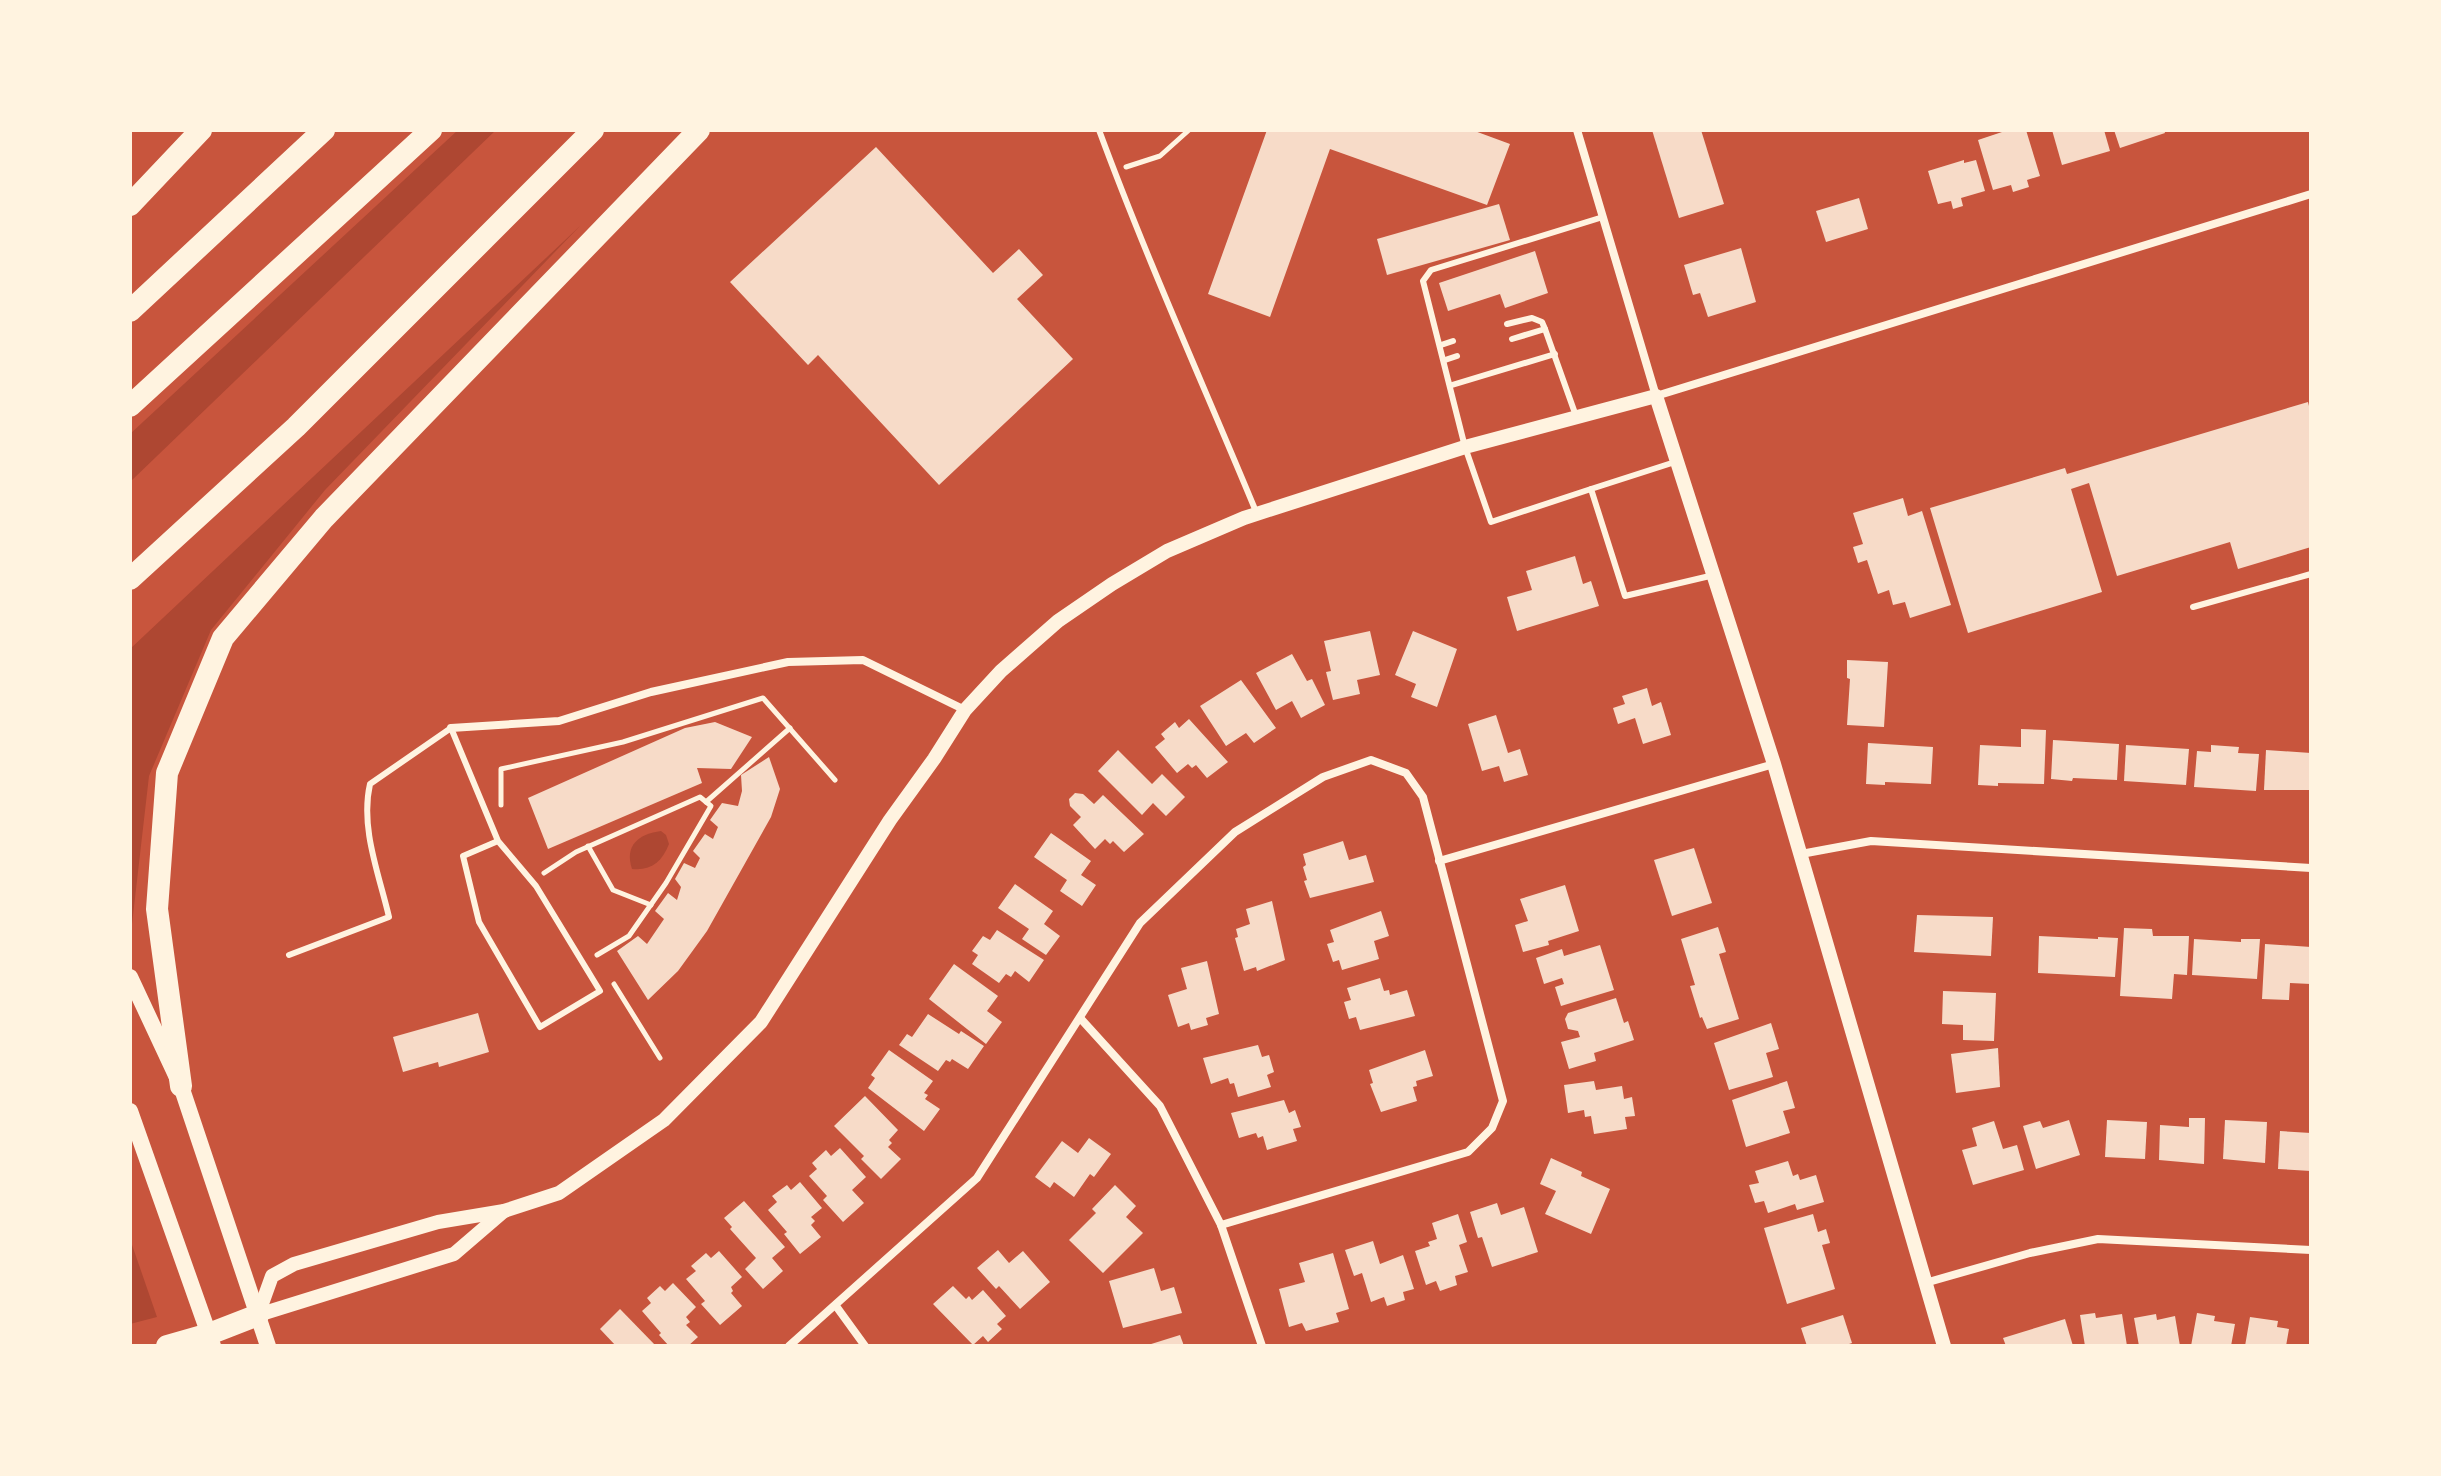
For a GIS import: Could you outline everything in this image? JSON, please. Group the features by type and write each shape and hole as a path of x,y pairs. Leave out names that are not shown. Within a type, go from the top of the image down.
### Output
{"highway":[{"path":"130,205 201,130"},
{"path":"130,311 324,130"},
{"path":"130,406 431,130"},
{"path":"130,579 296,427 593,130"},
{"path":"181,1086 157,909 167,773 223,638 324,518 699,130"},
{"path":"167,1346 211,1340 258,1315"}],"main road":[{"path":"130,977 181,1086 268,1346"},
{"path":"130,1111 211,1340"}],"street":[{"path":"1577,130 1656,396 1774,764 1944,1346"},
{"path":"258,1315 272,1276 294,1264 438,1222 504,1211 559,1193 664,1120 761,1022 890,820 965,710 1001,671 1058,621 1167,551 1257,514 1465,447 1656,396 2311,194"},
{"path":"451,728 559,721 651,692 803,661 863,660 965,710"},
{"path":"789,1346 977,1178 1140,923 1235,832 1323,777 1371,760 1406,773 1423,797 1503,1101 1492,1128 1468,1152 1221,1225"},
{"path":"1439,861 1774,764"},
{"path":"1801,854 1871,841 2311,868"},
{"path":"1081,1019 1160,1106 1221,1225 1262,1346"},
{"path":"258,1315 454,1254 504,1211"},
{"path":"1925,1283 2030,1253 2098,1239 2311,1250"},
{"path":"836,1306 865,1346"}],"lane":[{"path":"1099,130 1138,235 1185,339 1257,514"},
{"path":"1603,217 1431,270 1423,281 1452,385 1465,447 1491,522 1677,461"},
{"path":"1507,324 1532,318 1542,322 1576,416"},
{"path":"1512,339 1545,329"},
{"path":"1441,345 1453,341"},
{"path":"1452,385 1555,354"},
{"path":"1445,360 1457,356"},
{"path":"1591,489 1625,596 1714,575"},
{"path":"2193,607 2311,574"},
{"path":"289,955 389,917 366,821 370,784 451,728 498,841 536,886 600,991 540,1027 479,922 463,856 498,841"}],"path":[{"path":"1114,171 1160,156 1189,130"},
{"path":"501,817 501,769 623,742 763,698 835,780"},
{"path":"706,802 790,728"},
{"path":"542,874 588,846 700,797 711,806 629,936 596,953"},
{"path":"588,846 613,890 651,905"},
{"path":"536,865 551,887"},
{"path":"613,981 660,1058"}],"shaded area":[{"path":"458,130 496,130 130,482 130,434"},
{"path":"580,226 325,490 211,630 149,776 132,924 130,649"},
{"path":"661,831 669,844 663,856 650,867 632,869 630,853 635,842"},
{"path":"130,1239 157,1317 130,1324"}],"building":[{"path":"1267,130 1472,130 1510,144 1487,205 1330,149 1270,317 1208,294"},
{"path":"1652,130 1701,130 1724,204 1679,218"},
{"path":"2008,130 2026,130 2040,176 2027,180 2029,187 2013,192 2011,185 1993,190 1978,140"},
{"path":"2052,130 2104,130 2110,151 2062,165"},
{"path":"2114,130 2164,130 2165,133 2120,148"},
{"path":"876,147 993,273 1019,249 1043,275 1017,299 1073,359 939,485 818,355 808,365 730,282"},
{"path":"1964,160 1964,163 1976,160 1985,191 1961,198 1963,206 1953,209 1951,201 1938,204 1928,171"},
{"path":"1859,198 1868,229 1826,242 1816,211"},
{"path":"1499,204 1510,240 1387,275 1377,239"},
{"path":"1741,248 1756,302 1708,317 1700,293 1693,295 1684,265"},
{"path":"1535,251 1548,293 1505,308 1500,294 1448,311 1439,283"},
{"path":"2308,402 2311,414 2311,547 2238,569 2230,542 2117,576 2089,483 2071,489 2102,592 1968,633 1930,508 2065,468 2067,474"},
{"path":"1903,498 1908,516 1922,511 1951,605 1910,618 1905,602 1893,605 1889,590 1878,594 1867,560 1858,563 1853,547 1863,544 1853,513"},
{"path":"1575,556 1583,584 1591,581 1599,606 1517,631 1507,597 1532,590 1526,571"},
{"path":"1370,631 1380,675 1357,680 1360,694 1333,700 1326,672 1331,671 1324,641"},
{"path":"1413,631 1457,649 1437,707 1411,697 1416,684 1395,675"},
{"path":"1292,654 1307,681 1312,679 1325,705 1301,718 1292,701 1276,710 1256,673"},
{"path":"1847,660 1888,662 1884,727 1847,725 1850,679 1847,678"},
{"path":"1241,680 1276,728 1254,743 1246,733 1226,746 1200,706"},
{"path":"1647,688 1652,706 1661,702 1671,735 1643,744 1635,718 1618,724 1613,708 1625,704 1622,696"},
{"path":"1496,715 1508,753 1520,749 1528,775 1504,782 1499,766 1482,771 1468,724"},
{"path":"1189,719 1228,762 1207,778 1196,765 1192,768 1188,764 1177,773 1155,747 1165,739 1161,734 1175,722 1179,728"},
{"path":"715,722 752,737 731,769 697,768 702,783 548,849 528,798 685,728"},
{"path":"2021,729 2046,730 2044,784 1978,785 1980,745 2021,747"},
{"path":"2053,740 2119,744 2117,780 2051,779"},
{"path":"1868,743 1933,747 1931,784 1866,784"},
{"path":"2126,745 2189,749 2186,785 2124,781"},
{"path":"2211,745 2239,747 2238,753 2259,754 2256,791 2194,787 2197,751 2211,752"},
{"path":"1118,750 1152,784 1162,774 1185,797 1166,816 1153,803 1142,815 1098,771"},
{"path":"2266,750 2311,753 2311,790 2264,790"},
{"path":"769,757 780,789 771,817 707,931 678,971 648,1000 617,951 638,936 647,944 664,919 655,911 668,893 677,900 681,887 675,879 684,863 695,868 700,858 693,851 705,834 713,839 718,827 710,820 722,803 738,806 742,791 741,775"},
{"path":"1075,793 1083,794 1094,804 1103,795 1144,834 1124,852 1113,841 1110,844 1105,839 1095,849 1073,825 1081,817 1070,806 1069,799"},
{"path":"1051,833 1091,861 1081,875 1096,885 1082,906 1060,891 1067,880 1034,857"},
{"path":"1343,841 1349,860 1366,855 1374,882 1310,898 1304,881 1307,880 1303,854"},
{"path":"1694,848 1712,903 1672,916 1654,860"},
{"path":"1015,884 1053,911 1044,924 1060,936 1046,955 1022,939 1029,929 998,908"},
{"path":"1565,885 1579,931 1548,941 1549,945 1523,952 1515,925 1528,921 1520,899"},
{"path":"1272,901 1285,960 1257,971 1256,967 1244,971 1235,938 1238,937 1236,929 1250,924 1246,909"},
{"path":"1381,911 1389,936 1374,941 1379,959 1342,970 1339,960 1333,962 1327,944 1334,942 1330,930"},
{"path":"1917,915 1993,917 1991,956 1914,952"},
{"path":"1718,927 1726,952 1719,954 1739,1019 1707,1029 1700,1018 1690,986 1695,985 1681,939"},
{"path":"2124,928 2152,929 2153,936 2189,936 2187,975 2174,974 2172,999 2120,996"},
{"path":"997,930 1044,960 1029,982 1015,971 1011,977 1006,974 999,983 972,964 978,955 972,951 983,936 990,940"},
{"path":"2039,936 2118,938 2115,977 2038,973"},
{"path":"2194,939 2241,942 2241,939 2260,939 2257,979 2192,975"},
{"path":"2265,944 2311,947 2311,984 2290,983 2289,1000 2262,999"},
{"path":"1600,945 1614,990 1561,1006 1555,987 1564,984 1562,978 1544,984 1536,958 1562,949 1564,956"},
{"path":"1207,961 1219,1014 1206,1018 1208,1025 1191,1030 1189,1023 1178,1027 1168,995 1187,989 1181,968"},
{"path":"954,964 998,996 987,1011 1002,1022 986,1044 929,999"},
{"path":"1380,978 1384,991 1389,990 1390,995 1407,990 1415,1016 1360,1030 1356,1017 1349,1019 1344,1002 1351,1000 1347,988"},
{"path":"1943,991 1996,993 1994,1041 1963,1040 1963,1025 1942,1024"},
{"path":"1616,998 1624,1023 1628,1021 1634,1040 1594,1053 1596,1061 1569,1069 1561,1042 1580,1037 1578,1031 1568,1029 1565,1019 1568,1013"},
{"path":"478,1013 489,1052 439,1067 438,1062 403,1072 393,1037"},
{"path":"928,1014 984,1046 968,1069 952,1059 950,1062 946,1060 938,1071 899,1045 907,1034 912,1037"},
{"path":"1771,1023 1779,1049 1766,1053 1773,1077 1729,1090 1714,1043"},
{"path":"1258,1045 1262,1057 1269,1055 1274,1072 1267,1075 1271,1087 1238,1097 1234,1083 1230,1084 1228,1078 1211,1084 1203,1058"},
{"path":"1998,1048 2000,1087 1956,1093 1951,1054"},
{"path":"889,1050 933,1081 924,1093 928,1095 925,1099 940,1109 924,1131 868,1088 875,1078 871,1075"},
{"path":"1425,1050 1433,1076 1416,1081 1417,1086 1413,1087 1417,1101 1381,1112 1370,1084 1373,1083 1369,1070"},
{"path":"1594,1081 1596,1090 1622,1086 1624,1099 1632,1097 1635,1116 1625,1117 1627,1129 1594,1134 1591,1116 1585,1117 1584,1110 1568,1113 1564,1085"},
{"path":"1787,1081 1795,1108 1783,1111 1790,1133 1746,1147 1732,1100"},
{"path":"865,1096 898,1130 889,1140 892,1143 888,1147 901,1159 881,1179 861,1159 864,1156 834,1126"},
{"path":"1284,1100 1289,1113 1295,1110 1301,1127 1293,1129 1297,1141 1267,1150 1263,1136 1258,1138 1256,1133 1239,1138 1231,1113"},
{"path":"2189,1118 2205,1118 2204,1164 2159,1160 2160,1125 2189,1127"},
{"path":"2069,1120 2080,1155 2036,1169 2023,1126 2040,1121 2043,1128"},
{"path":"2107,1120 2147,1122 2145,1159 2105,1157"},
{"path":"2225,1120 2267,1122 2265,1163 2223,1159"},
{"path":"1994,1121 2003,1149 2017,1145 2024,1170 1973,1185 1962,1150 1977,1146 1972,1128"},
{"path":"2280,1131 2311,1133 2311,1171 2278,1169"},
{"path":"1089,1138 1111,1154 1094,1177 1090,1174 1074,1197 1054,1182 1050,1188 1035,1177 1062,1141 1078,1153"},
{"path":"840,1148 866,1177 852,1190 864,1203 843,1222 823,1200 827,1196 809,1176 817,1169 812,1163 826,1150 831,1156"},
{"path":"1551,1158 1610,1189 1591,1234 1545,1214 1556,1191 1540,1184"},
{"path":"1788,1161 1793,1176 1798,1174 1800,1180 1816,1175 1824,1202 1797,1210 1795,1204 1768,1213 1764,1201 1755,1203 1749,1185 1759,1183 1755,1171"},
{"path":"800,1182 822,1208 811,1217 815,1221 811,1225 821,1237 800,1254 784,1234 787,1232 768,1210 777,1202 772,1196 787,1185 791,1190"},
{"path":"1115,1185 1136,1206 1126,1217 1143,1233 1103,1273 1069,1240 1096,1213 1092,1209"},
{"path":"744,1201 785,1247 772,1258 783,1271 763,1289 745,1269 756,1258 724,1218"},
{"path":"1497,1203 1501,1215 1524,1207 1538,1252 1492,1267 1470,1212"},
{"path":"1458,1214 1467,1242 1459,1245 1468,1272 1455,1276 1457,1285 1440,1291 1436,1281 1426,1285 1415,1251 1430,1246 1428,1242 1437,1239 1432,1223"},
{"path":"1813,1214 1818,1232 1826,1229 1830,1243 1822,1245 1835,1289 1787,1304 1764,1228"},
{"path":"1373,1241 1380,1264 1403,1255 1414,1289 1403,1292 1405,1300 1387,1306 1384,1297 1371,1302 1362,1273 1354,1276 1345,1250"},
{"path":"998,1250 1009,1263 1023,1251 1050,1282 1020,1309 977,1268"},
{"path":"719,1251 742,1277 731,1287 731,1293 742,1306 720,1325 701,1304 705,1301 686,1279 696,1271 691,1266 706,1253 711,1258"},
{"path":"1333,1253 1349,1309 1336,1313 1339,1322 1306,1331 1302,1323 1289,1327 1279,1289 1305,1282 1299,1263"},
{"path":"1154,1268 1161,1291 1174,1287 1182,1313 1123,1328 1109,1281"},
{"path":"673,1283 696,1307 686,1317 690,1322 686,1325 698,1337 688,1346 669,1346 642,1311 651,1303 647,1298 660,1286 665,1291"},
{"path":"953,1286 966,1299 969,1296 972,1300 983,1290 1006,1316 997,1324 1002,1329 988,1342 983,1336 973,1345 933,1304"},
{"path":"620,1309 656,1346 616,1346 600,1329"},
{"path":"2095,1313 2096,1318 2122,1314 2127,1346 2085,1346 2080,1315"},
{"path":"2197,1313 2215,1316 2214,1321 2235,1324 2231,1346 2191,1346"},
{"path":"2156,1314 2157,1320 2175,1316 2180,1346 2139,1346 2134,1318"},
{"path":"1843,1315 1852,1343 1807,1346 1801,1328"},
{"path":"2250,1317 2278,1321 2277,1327 2289,1329 2286,1346 2245,1346"},
{"path":"2065,1319 2073,1346 2006,1346 2003,1338"},
{"path":"1180,1335 1184,1346 1148,1346 1148,1345"}]}
